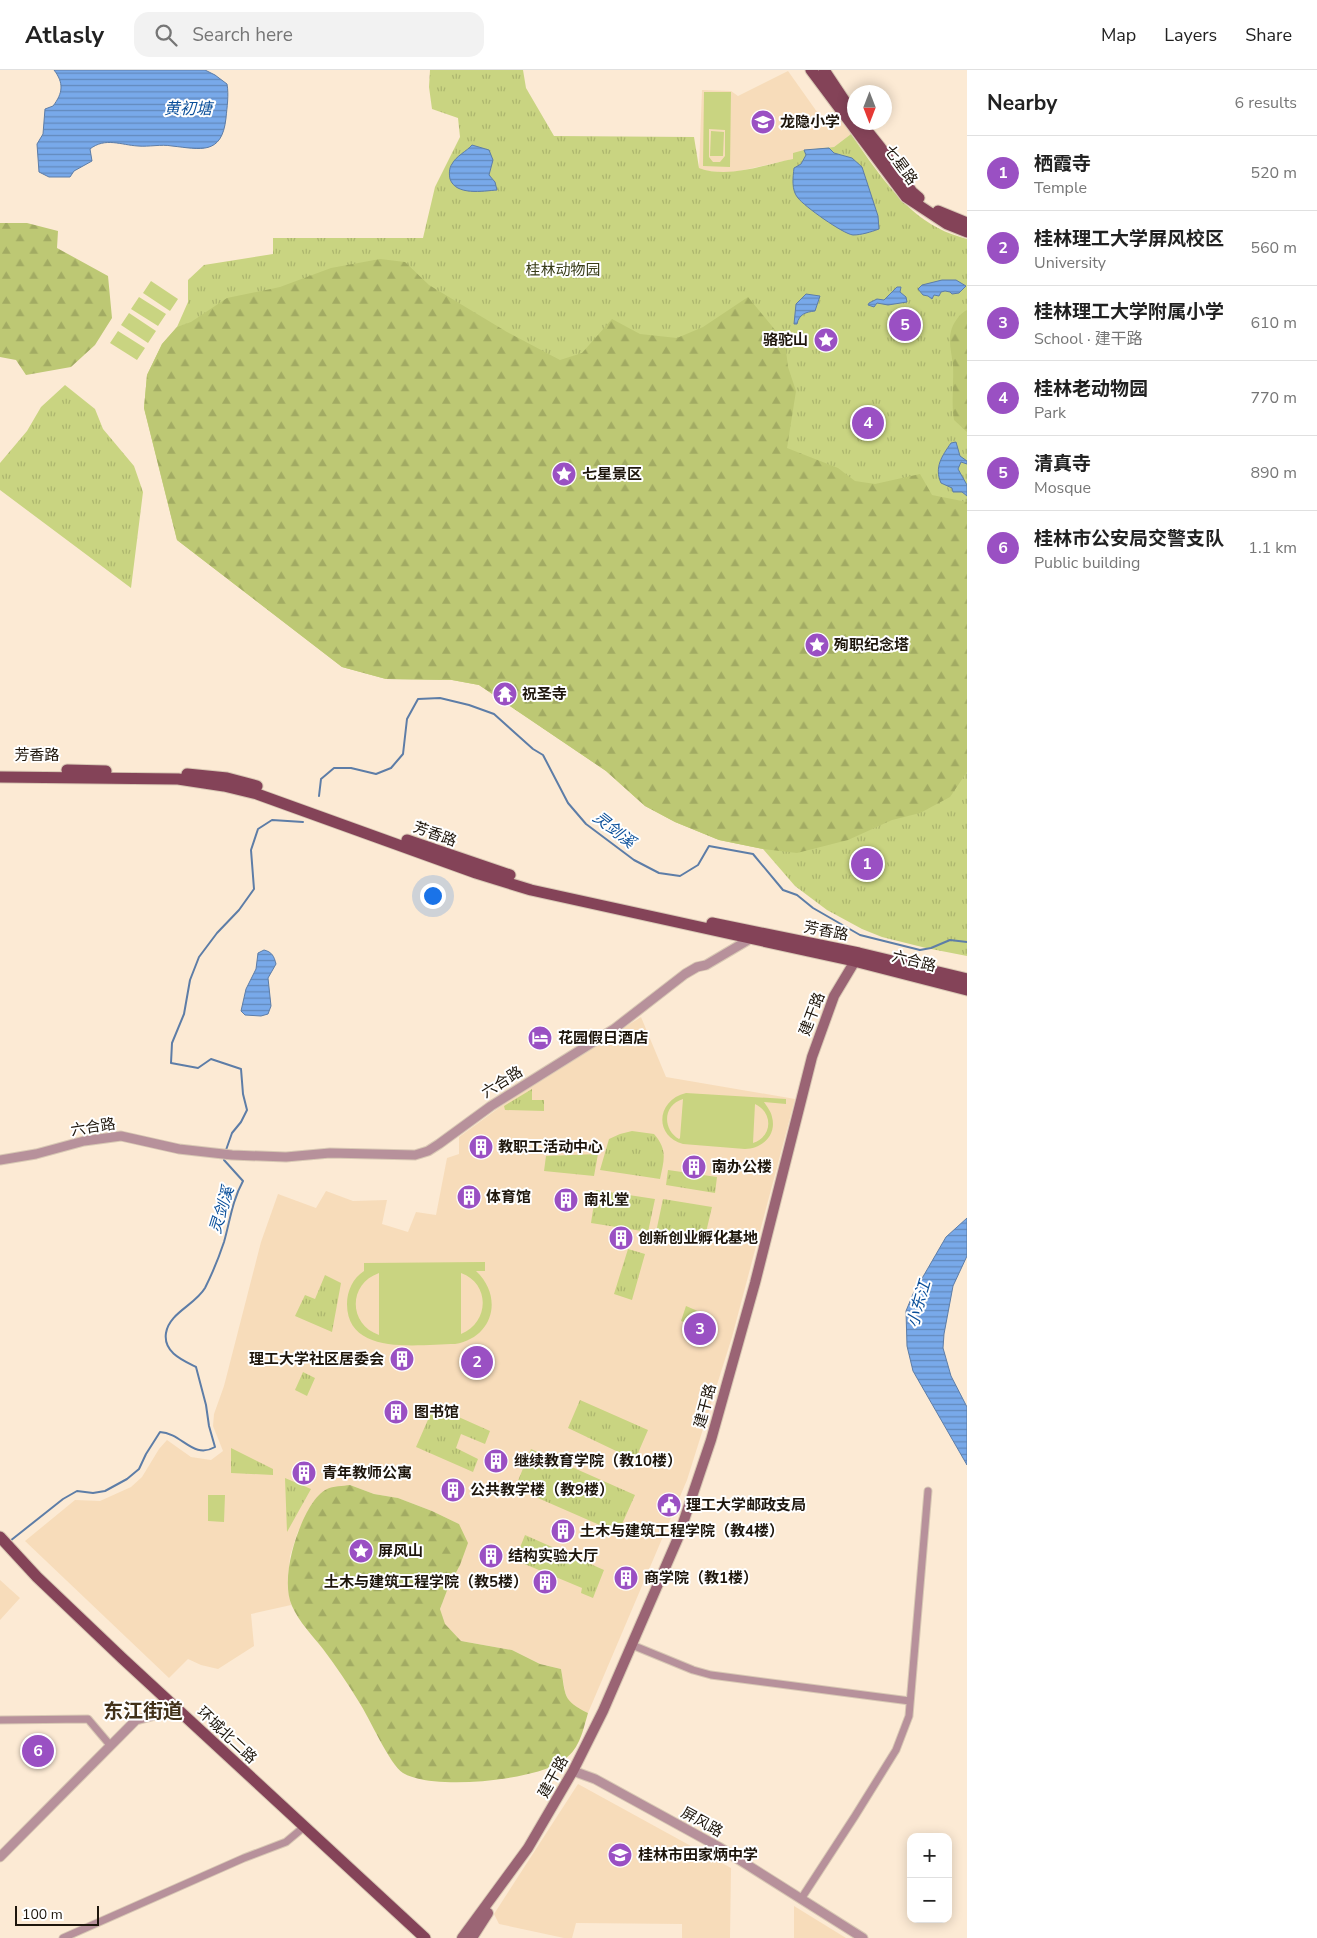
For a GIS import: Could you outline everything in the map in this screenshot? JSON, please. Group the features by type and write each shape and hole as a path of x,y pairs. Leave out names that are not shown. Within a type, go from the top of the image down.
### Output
{"main road":[{"name":"七星路","path":"811,70 906,197 947,224 967,232"},
{"path":"824,70 847,104"},
{"name":"七星路","path":"866,130 912,192 930,207 967,223"},
{"name":"芳香路","path":"0,770 91,770 195,774 227,778 258,787 542,886 753,936"},
{"name":"芳香路","path":"0,777 178,779 224,786 257,794 476,873 532,890 857,957"},
{"name":"六合路","path":"857,957 967,979"},
{"name":"六合路","path":"857,957 967,990"},
{"name":"建干路","path":"462,1938 528,1848 573,1771 603,1711 678,1538 701,1474 757,1274 812,1057 834,996 857,957"},
{"name":"环城北二路","path":"0,1537 6,1551 34,1582 302,1829 415,1938"},
{"name":"环城北二路","path":"302,1829 425,1938"},
{"name":"建干路","path":"472,1938 521,1864 528,1848"}],"street":[{"name":"六合路","path":"0,1160 36,1154 84,1141 121,1136 179,1149 232,1155 286,1157 330,1153 415,1156 428,1151 491,1106 614,1029 685,974 697,967 706,965 753,936"},
{"path":"801,1899 896,1750 908,1716 928,1490"},
{"path":"632,1645 693,1670 711,1675 910,1701"},
{"path":"0,1857 136,1720 173,1709"},
{"path":"0,1720 88,1719 110,1745"},
{"name":"屏风路","path":"573,1771 594,1779 719,1847 863,1938"},
{"path":"63,1938 244,1858 286,1842 302,1829"}],"shaded area":[{"name":"龙隐小学","path":"788,71 827,126 839,119 851,134 834,147 804,150 793,159 730,173 708,171 699,168 702,90 731,91 738,96"},
{"path":"641,1017 666,1077 795,1099 732,1337 687,1480 588,1713 570,1704 565,1692 561,1669 540,1664 512,1650 461,1641 444,1624 440,1609 460,1565 459,1524 398,1498 374,1494 350,1485 298,1531 290,1556 288,1580 291,1605 251,1614 254,1646 218,1669 201,1665 188,1659 169,1678 25,1541 75,1500 100,1501 131,1487 142,1477 159,1449 167,1440 191,1457 211,1460 223,1451 213,1426 214,1414 224,1386 261,1242 278,1194 316,1208 326,1191 353,1201 387,1200 382,1224 408,1232 416,1212 436,1215 447,1158 459,1154 459,1137 515,1096"},
{"path":"0,1580 20,1598 0,1620"},
{"name":"桂林市田家炳中学","path":"578,1784 731,1868 730,1938 682,1938 682,1924 576,1923 572,1938 564,1938 499,1924 494,1914"},
{"path":"794,1906 846,1938 794,1938"}],"green space":[{"name":"七星景区","path":"430,70 523,70 526,88 554,136 694,137 699,168 710,171 734,172 793,159 793,153 834,147 851,134 889,186 912,210 938,228 967,239 967,956 882,937 862,929 827,910 795,886 763,849 719,840 675,822 645,806 606,771 479,685 452,680 386,679 342,667 177,540 144,408 147,375 162,344 177,327 188,302 188,280 204,265 273,254 273,238 423,238 435,187 460,137 458,118 432,109 429,87"},
{"path":"704,92 731,92 730,167 703,166","holes":["709,129 725,130 725,156 720,162 713,162 709,157"]},
{"path":"711,131 724,132 723,156 710,156"},
{"path":"0,223 27,223 58,231 57,248 108,276 112,318 95,345 71,367 26,375 16,360 0,357"},
{"name":"七星景区","path":"380,259 405,262 429,285 507,332 560,360 582,353 612,319 640,334 677,338 703,327 748,297 785,342 788,367 796,391 787,448 838,468 855,481 875,484 920,474 932,495 967,502 967,772 950,797 920,813 892,820 848,840 797,853 763,849 719,840 675,822 645,806 606,771 479,685 452,680 386,679 342,667 177,540 144,408 147,375 162,344 177,327 191,322 227,298 280,287 331,268"},
{"path":"151,281 178,299 170,311 143,293"},
{"path":"139,297 166,314 158,326 131,309"},
{"path":"967,310 967,432 954,420 953,366 950,339 955,322"},
{"path":"129,313 156,331 148,343 121,325"},
{"path":"118,331 145,348 137,360 110,343"},
{"path":"65,385 95,409 103,429 134,466 143,492 131,588 0,490 0,463 27,431 41,407"},
{"path":"532,1089 532,1100 544,1100 544,1111 505,1110 504,1106"},
{"path":"686,1093 786,1099 786,1104 764,1102 772,1117 773,1124 770,1135 767,1140 757,1147 745,1149 683,1144 673,1140 663,1126 662,1118 664,1110 676,1097","holes":["683,1099 680,1138 679,1139 673,1135 667,1118 672,1106","755,1104 765,1113 768,1125 764,1136 753,1143"]},
{"path":"632,1131 654,1134 661,1145 664,1155 660,1179 600,1170 609,1139"},
{"path":"598,1154 594,1176 544,1171 546,1156"},
{"path":"668,1170 717,1177 715,1193 666,1185"},
{"path":"596,1190 655,1199 648,1232 591,1223"},
{"path":"663,1199 712,1207 703,1245 655,1237"},
{"path":"628,1249 645,1254 632,1300 614,1294"},
{"path":"485,1262 485,1271 476,1271 485,1281 490,1293 492,1304 486,1325 478,1334 468,1340 455,1344 405,1345 388,1344 372,1340 359,1333 350,1321 347,1304 349,1290 357,1277 364,1271 364,1263","holes":["379,1273 379,1335 369,1330 362,1322 357,1313 356,1304 357,1295 362,1286 369,1278","461,1273 471,1278 478,1286 482,1294 483,1304 477,1321 470,1329 461,1334"]},
{"path":"325,1275 341,1283 332,1332 295,1316 305,1295 315,1299"},
{"path":"686,1306 707,1315 701,1329 681,1321"},
{"path":"303,1372 315,1378 307,1396 295,1390"},
{"path":"580,1400 648,1430 635,1460 568,1428"},
{"path":"434,1406 490,1431 485,1444 461,1434 456,1448 478,1459 473,1472 416,1447"},
{"path":"231,1448 273,1469 273,1475 231,1473"},
{"path":"531,1449 635,1495 618,1533 515,1488"},
{"path":"285,1478 311,1489 287,1532"},
{"path":"350,1485 374,1494 398,1498 459,1524 468,1543 440,1609 445,1624 461,1641 512,1650 540,1664 561,1669 565,1691 569,1700 588,1713 578,1744 565,1759 551,1767 510,1778 460,1782 437,1782 417,1778 403,1773 392,1761 346,1682 328,1655 298,1618 289,1597 289,1565 298,1534 308,1510 319,1495 327,1489"},
{"path":"208,1495 225,1495 224,1522 208,1521"},
{"path":"525,1535 604,1570 593,1598 581,1593 582,1588 515,1560"}],"water":[{"name":"黄初塘","path":"54,70 205,70 227,84 228,101 224,130 220,139 215,144 200,148 101,143 90,149 92,161 74,171 70,177 49,177 39,172 37,144 43,134 45,109 53,106 59,97 61,84"},
{"path":"472,145 489,150 493,160 489,175 495,182 497,190 464,190 458,188 450,179 449,173 454,161"},
{"path":"829,148 834,153 852,158 862,167 878,216 879,229 853,235 848,233 815,213 796,195 793,183 794,168 801,164 806,155 804,150"},
{"path":"942,280 956,280 966,286 959,293 952,294 945,291 941,292 939,296 934,295 932,299 923,295 918,289 922,285"},
{"path":"897,287 901,287 900,292 906,297 907,302 888,305 877,303 874,307 868,305 877,299 884,300"},
{"path":"806,294 820,296 815,311 803,314 797,324 794,324 796,304"},
{"path":"956,442 960,456 967,461 967,464 961,462 958,469 967,485 967,496 962,492 953,492 952,488 941,483 939,477 938,472 942,457 951,443"},
{"path":"264,950 272,955 276,964 268,978 271,1006 268,1014 261,1016 245,1015 241,1011 246,989 256,969 258,953"},
{"name":"小东江","path":"967,1218 967,1256 953,1286 943,1348 951,1376 967,1407 967,1465 913,1371 907,1346 906,1311 913,1294 946,1237"}],"waterway":[{"name":"灵剑溪","path":"319,796 321,779 334,768 351,768 376,774 391,768 403,754 407,719 418,699 440,698 469,705 494,714 533,749 543,755 568,803 586,824 634,860 659,873 680,876 698,865 709,846 753,854 783,890 797,895 813,908 860,935 920,950 931,948 950,940 967,942"},
{"name":"灵剑溪","path":"226,1150 232,1133 241,1122 247,1110 243,1094 241,1069 211,1059 198,1068 171,1063 172,1043 184,1014 190,980 199,957 217,933 239,910 254,889 251,850 258,829 272,820 303,822"},
{"name":"灵剑溪","path":"10,1541 63,1499 77,1491 93,1493 105,1491 127,1479 139,1469 160,1432 168,1433 200,1450 215,1447 196,1367 170,1350 167,1345 166,1333 168,1326 177,1314 201,1294 205,1288 224,1242 234,1204 243,1181 224,1160 224,1157"}],"place":[{"name":"龙隐小学","path":"763,122"},
{"name":"清真寺","path":"905,325"},
{"name":"骆驼山","path":"826,340"},
{"name":"桂林老动物园","path":"868,423"},
{"name":"七星景区","path":"564,474"},
{"name":"殉职纪念塔","path":"817,645"},
{"name":"祝圣寺","path":"505,694"},
{"name":"栖霞寺","path":"867,864"},
{"name":"花园假日酒店","path":"540,1038"},
{"name":"教职工活动中心","path":"481,1147"},
{"name":"南办公楼","path":"694,1167"},
{"name":"体育馆","path":"469,1197"},
{"name":"南礼堂","path":"566,1200"},
{"name":"创新创业孵化基地","path":"621,1238"},
{"name":"桂林理工大学附属小学","path":"700,1329"},
{"name":"理工大学社区居委会","path":"402,1359"},
{"name":"桂林理工大学屏风校区","path":"477,1362"},
{"name":"图书馆","path":"396,1412"},
{"name":"继续教育学院（教10楼）","path":"496,1461"},
{"name":"青年教师公寓","path":"304,1473"},
{"name":"公共教学楼（教9楼）","path":"453,1490"},
{"name":"理工大学邮政支局","path":"669,1505"},
{"name":"土木与建筑工程学院（教4楼）","path":"563,1531"},
{"name":"屏风山","path":"361,1551"},
{"name":"结构实验大厅","path":"491,1556"},
{"name":"商学院（教1楼）","path":"626,1578"},
{"name":"土木与建筑工程学院（教5楼）","path":"545,1582"},
{"name":"桂林市公安局交警支队","path":"38,1751"},
{"name":"桂林市田家炳中学","path":"620,1855"}],"district":[{"name":"东江街道","path":"143,1711"}],"park label":[{"name":"桂林动物园","path":"563,270"}]}
